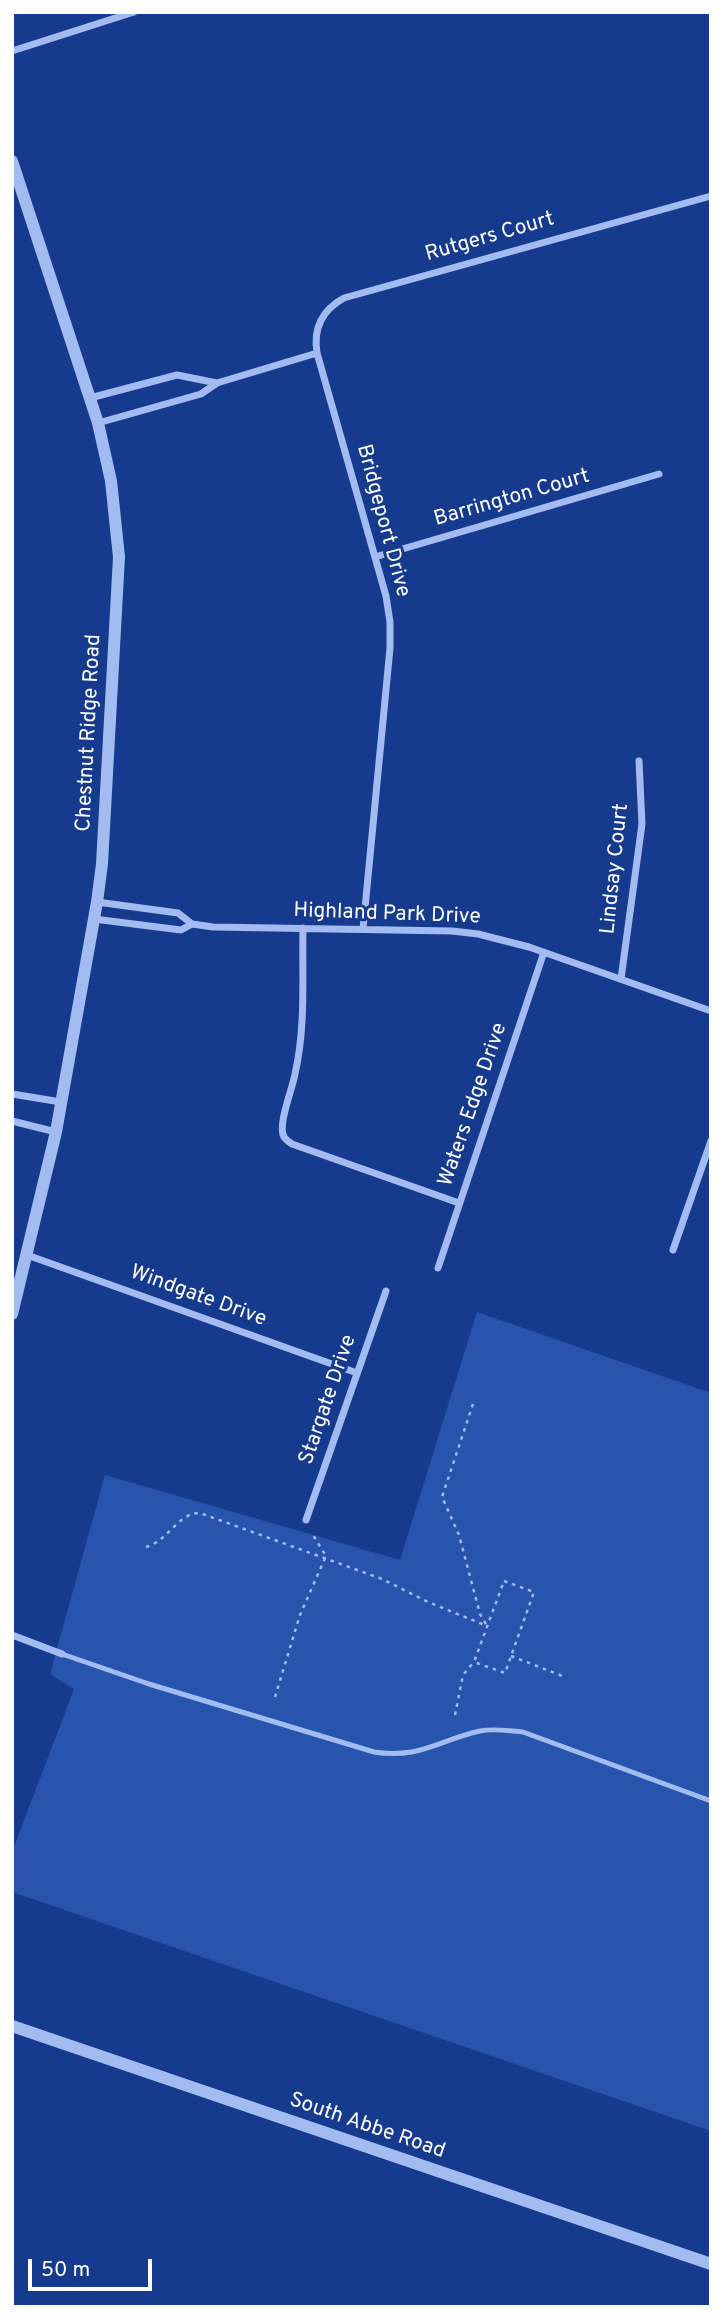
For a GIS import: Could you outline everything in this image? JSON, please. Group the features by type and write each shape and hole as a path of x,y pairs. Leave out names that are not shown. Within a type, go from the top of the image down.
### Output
{"street":[{"path":"12,51 134,12"},
{"name":"Chestnut Ridge Road","path":"12,161 98,423 111,481 119,557 103,850 97,902 56,1132 12,1314"},
{"name":"Rutgers Court","path":"317,353 317,326 334,303 344,298 711,196"},
{"path":"98,423 201,394 217,383 317,353"},
{"name":"Bridgeport Drive","path":"317,353 386,596 390,622 390,648 363,929"},
{"path":"90,398 177,375 217,383"},
{"name":"Barrington Court","path":"375,557 659,474"},
{"name":"Lindsay Court","path":"621,979 642,824 639,761"},
{"name":"Highland Park Drive","path":"97,902 178,913 192,924 213,927 452,931 478,934 544,953 711,1011"},
{"path":"94,919 181,930 192,924"},
{"path":"303,928 303,1033 284,1114 284,1137 292,1144 459,1203"},
{"name":"Waters Edge Drive","path":"438,1268 544,953"},
{"path":"12,1094 61,1102"},
{"path":"12,1121 56,1132"},
{"path":"673,1250 711,1140"},
{"name":"Windgate Drive","path":"27,1255 357,1373"},
{"name":"Stargate Drive","path":"306,1523 386,1291"},
{"path":"12,1635 62,1654"},
{"name":"South Abbe Road","path":"12,2026 711,2264"}],"lane":[{"path":"62,1654 149,1684 374,1752 409,1753 433,1748 479,1731 523,1732 711,1801"}],"path":[{"path":"473,1404 442,1497 459,1535 480,1614 487,1626"},
{"path":"146,1547 159,1543 188,1516 200,1513 382,1579 428,1602 487,1626"},
{"path":"275,1697 300,1615 326,1556 306,1523"},
{"path":"455,1715 463,1675 474,1662 504,1581 534,1592 505,1672 474,1662"},
{"path":"511,1656 565,1677"}],"shaded area":[{"path":"477,1312 711,1393 711,2131 12,1892 12,1852 74,1689 50,1674 105,1475 400,1560"}]}
